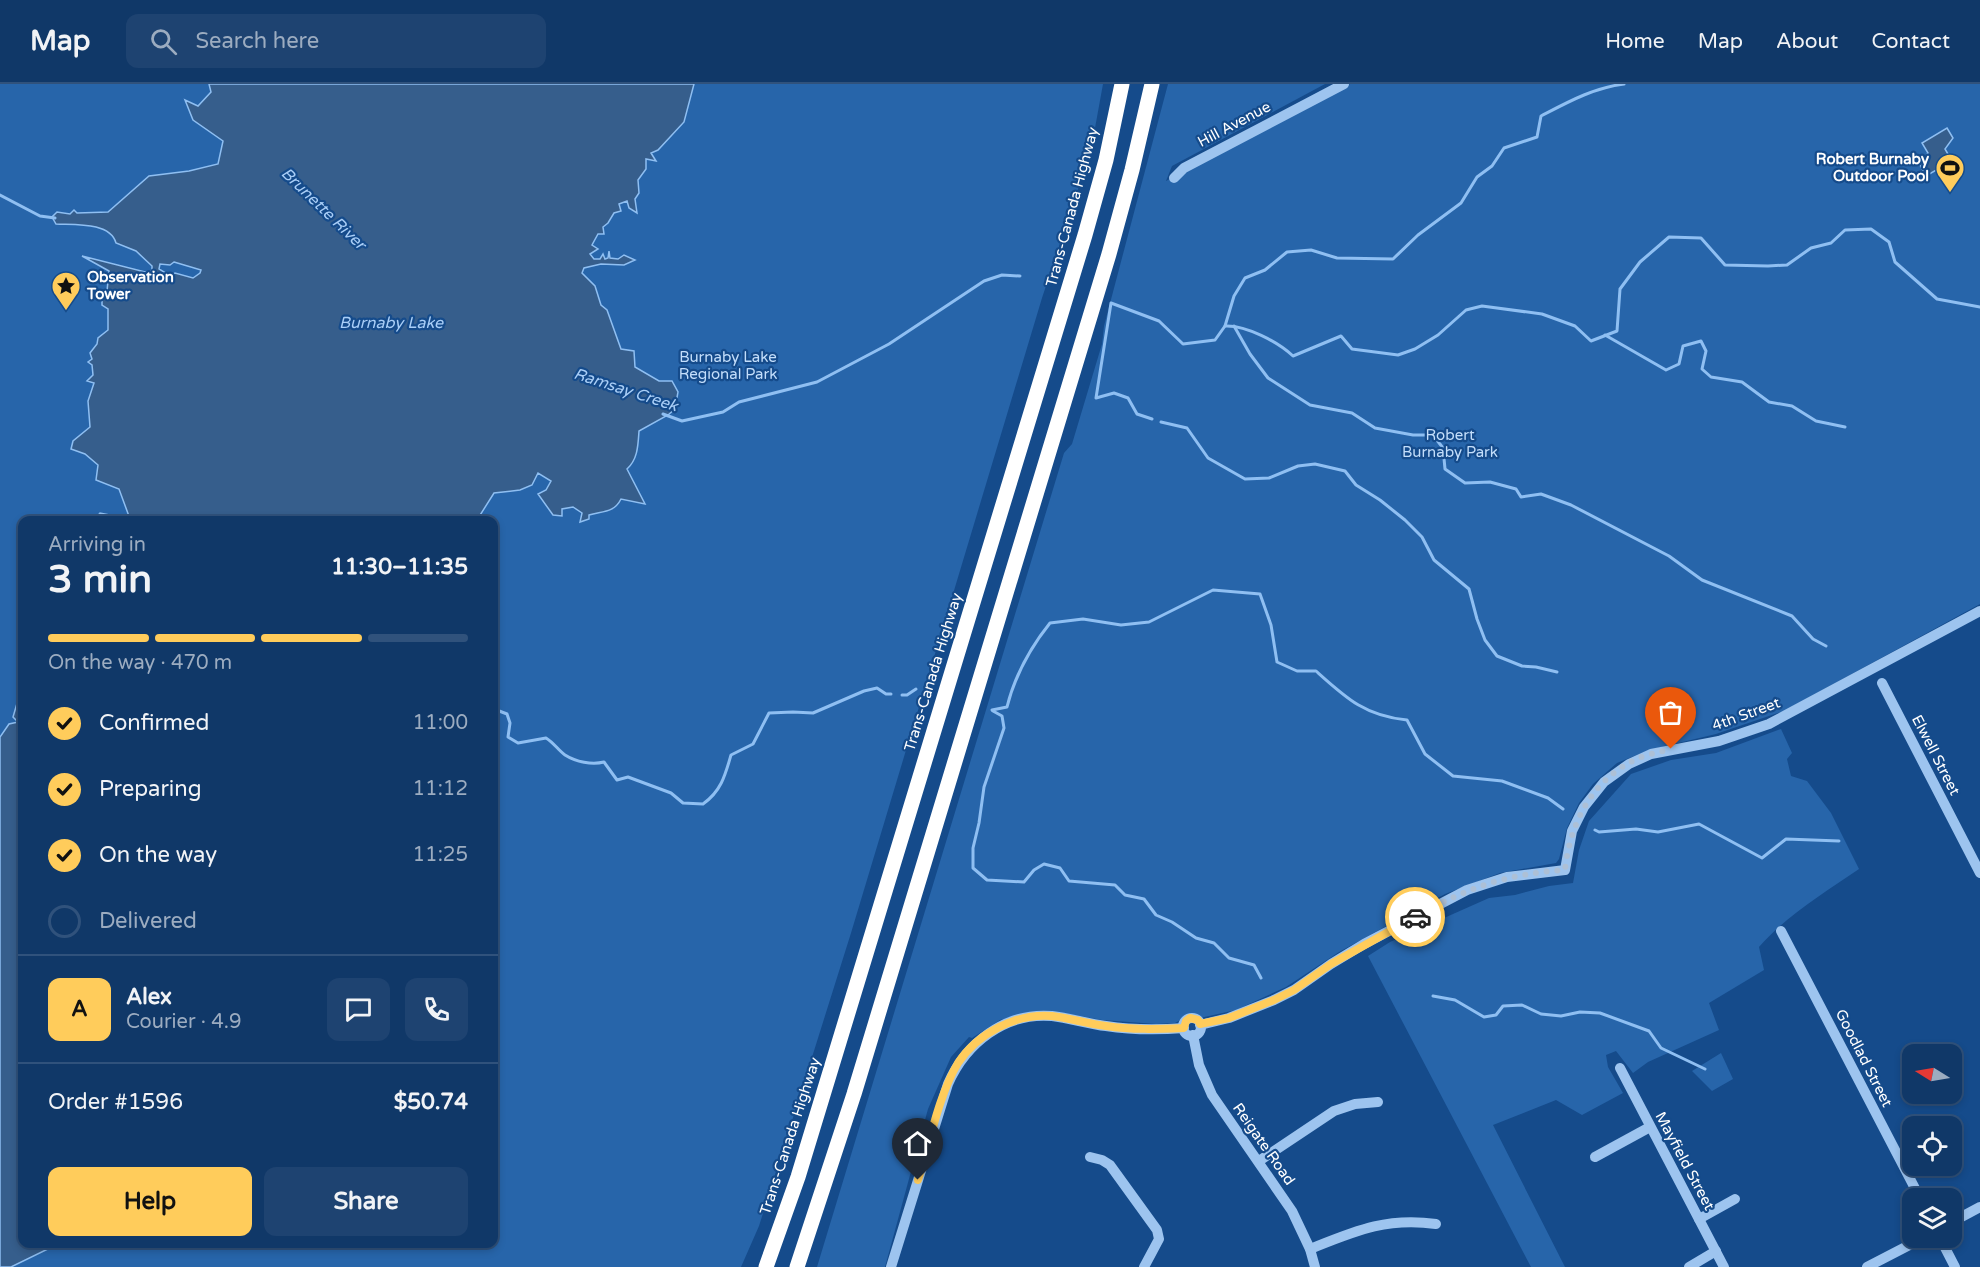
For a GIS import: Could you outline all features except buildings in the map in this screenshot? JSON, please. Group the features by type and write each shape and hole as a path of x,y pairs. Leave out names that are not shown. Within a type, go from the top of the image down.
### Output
{"highway":[{"name":"Trans-Canada Highway","path":"766,1267 798,1177 1085,235 1106,160 1122,84"},
{"path":"797,1267 851,1105 1109,254 1152,84"}],"street":[{"name":"Hill Avenue","path":"1174,178 1184,168 1344,84"},
{"name":"4th Street","path":"1200,1024 1229,1018 1294,990 1356,949 1467,890 1507,877 1565,870 1572,831 1584,807 1604,783 1629,764 1651,754 1719,741 1769,724 1980,611"},
{"name":"Elwell Street","path":"1882,683 1980,873"},
{"name":"Goodlad Street","path":"1781,931 1915,1188"},
{"path":"891,1267 948,1084 958,1063 981,1039 1003,1025 1044,1016 1123,1028 1184,1028"},
{"path":"1190,1018 1198,1020 1200,1024 1199,1032 1193,1035 1186,1033 1184,1028 1186,1021 1190,1018"},
{"name":"Reigate Road","path":"1193,1035 1199,1065 1212,1095 1292,1212 1310,1249 1315,1267"},
{"name":"Mayfield Street","path":"1620,1068 1724,1267"},
{"path":"1258,1161 1334,1111 1355,1104 1378,1102"},
{"path":"1595,1157 1650,1127"},
{"path":"1090,1157 1110,1165 1157,1230 1160,1239 1144,1267"},
{"path":"1699,1219 1736,1199"},
{"path":"1962,1217 1980,1207"},
{"path":"1310,1249 1380,1224 1411,1221 1436,1224"},
{"path":"1867,1267 1904,1248"},
{"path":"1945,1248 1955,1267"},
{"path":"1689,1267 1716,1251"}],"green space":[{"name":"Burnaby Lake Regional Park","path":"0,84 1103,84 1091,150 1042,298 851,933 759,1226 741,1267 0,1267"},
{"name":"Robert Burnaby Park","path":"1168,84 1325,84 1172,166 1166,181 1350,84 1980,84 1980,604 1784,711 1716,734 1649,750 1617,763 1593,784 1579,803 1567,828 1556,863 1500,873 1445,894 1339,952 1286,987 1236,1010 1200,1018 1188,1016 1175,1023 1156,1024 1102,1020 1063,1013 1031,1012 1000,1020 972,1038 969,1037 951,1057 928,1109 885,1267 817,1267 1064,453 1072,444 1102,344 1104,326"},
{"path":"1781,729 1792,753 1787,759 1791,776 1807,781 1831,813 1859,869 1819,896 1770,935 1759,947 1764,970 1709,1003 1719,1030 1648,1062 1633,1073 1616,1051 1606,1055 1608,1067 1623,1093 1582,1115 1556,1100 1493,1125 1565,1267 1531,1267 1368,956 1390,942 1489,898 1573,883 1579,850 1589,821 1631,774 1671,760 1716,753"},
{"path":"1721,1053 1733,1079 1712,1091 1692,1071"}],"water":[{"name":"Burnaby Lake","path":"209,84 694,84 684,122 658,150 651,153 656,161 646,159 646,169 638,180 639,193 635,199 637,213 629,208 627,201 619,204 621,211 614,213 603,227 604,234 598,234 592,245 598,249 590,254 594,259 600,259 603,254 605,259 608,258 609,251 610,258 618,259 624,255 635,260 624,265 601,264 584,268 582,273 595,286 601,305 607,310 621,349 634,351 635,367 659,381 672,381 678,392 675,409 639,431 638,447 627,469 645,504 621,499 615,507 589,515 589,519 580,522 582,513 573,507 562,509 562,516 553,515 538,494 546,490 551,481 538,473 532,485 520,490 494,493 480,516 129,516 119,489 96,480 98,465 85,454 71,449 73,441 90,427 88,401 94,383 87,381 93,375 92,365 88,362 92,359 90,353 97,344 98,338 108,330 108,309 102,305 102,295 107,291 109,271 82,256 149,273 152,266 136,251 116,243 107,231 91,226 56,224 52,217 57,212 70,214 74,210 77,213 108,212 149,176 189,171 218,164 223,141 193,120 185,100 198,106 211,92","holes":["174,262 201,270 193,278 175,273 166,278 160,273 164,272 159,269 160,264 170,265"]},
{"path":"1947,128 1953,138 1945,149 1952,161 1926,176 1920,165 1928,153 1922,143"},
{"name":"Burnaby Lake","path":"100,513 115,516 97,516"},
{"path":"18,700 18,722 13,717"},
{"path":"18,722 18,1248 50,1248 11,1267 0,1267 0,737 9,724"}],"waterway":[{"path":"1225,326 1234,296 1245,278 1265,270 1287,252 1311,250 1337,258 1393,259 1418,235 1461,203 1477,177 1492,166 1504,148 1537,137 1541,116 1591,92 1624,84"},
{"path":"0,195 40,216 55,218"},
{"name":"Ramsay Creek","path":"1152,419 1137,414 1128,398 1114,393 1096,398 1111,303 1159,321 1183,344 1215,340 1225,326 1233,326 1261,335 1293,356 1341,336 1352,349 1398,355 1415,349 1438,335 1466,310 1482,306 1542,314 1575,326 1591,341 1617,331 1620,289 1640,262 1669,237 1701,238 1725,265 1768,266 1787,265 1811,248 1831,243 1845,230 1871,229 1889,242 1895,262 1937,299 1980,307"},
{"name":"Ramsay Creek","path":"663,414 682,421 723,412 739,402 817,382 889,344 984,281 1002,275 1020,276"},
{"path":"1234,326 1250,354 1268,378 1310,405 1352,413 1375,428 1413,435 1433,435 1443,448 1445,469 1465,483 1490,482 1516,489 1521,497 1541,494 1571,505 1669,556 1702,580 1792,616 1813,639 1826,646"},
{"path":"1605,335 1666,370 1679,364 1683,346 1701,341 1706,351 1702,369 1711,377 1742,382 1769,402 1792,406 1816,421 1845,427"},
{"path":"1161,422 1187,428 1208,458 1245,479 1269,478 1298,466 1315,464 1345,471 1356,485 1405,520 1422,537 1434,560 1469,589 1485,640 1497,656 1522,666 1557,672"},
{"path":"992,710 1007,707 1024,662 1050,623 1083,619 1121,625 1149,622 1213,590 1260,594 1271,625 1277,662 1297,671 1316,671 1347,697 1368,710 1407,720 1425,754 1453,776 1502,781 1548,798 1563,809"},
{"path":"498,711 507,714 510,723 508,737 518,743 546,738 565,755 574,759 589,763 604,762 617,780 628,777 671,793 683,803 703,804 718,788 731,755 753,744 769,713 813,713 864,691 877,688 886,694 891,694"},
{"path":"902,695 907,695 916,689"},
{"path":"993,711 1002,716 1004,728 984,787 973,848 973,868 987,880 1024,882 1034,870 1044,864 1060,868 1069,881 1115,885 1125,895 1144,899 1156,915 1172,922 1196,938 1214,943 1229,958 1254,965 1261,978"},
{"path":"1595,830 1599,832 1636,829 1658,832 1699,824 1762,858 1786,839 1839,841"},
{"path":"1433,996 1455,1000 1484,1017 1496,1015 1503,1006 1522,1005 1541,1014 1561,1016 1580,1012 1600,1013 1649,1031 1661,1048 1705,1069"}],"way so far":[{"path":"1415,917 1467,890 1486,883 1507,877 1565,870 1568,843 1572,831 1593,794 1616,772 1639,758 1671,749"}],"place":[{"name":"Robert Burnaby Outdoor Pool","path":"1950,194"},
{"name":"Observation Tower","path":"66,312"}],"route":[{"path":"918,1180 953,1072 972,1047 1003,1025 1044,1016 1104,1026 1156,1030 1184,1028 1186,1021 1190,1018 1198,1020 1200,1024 1229,1018 1260,1007 1294,990 1364,944 1415,917"}],"water label":[{"name":"Brunette River","path":"324,208"}]}
